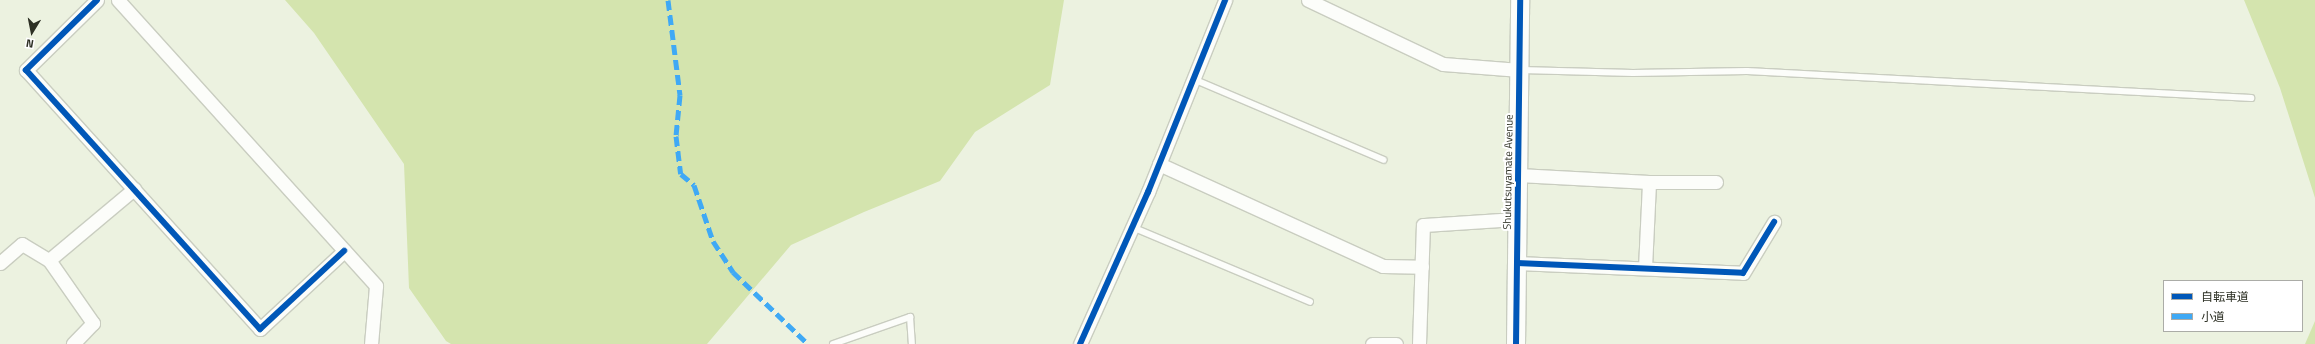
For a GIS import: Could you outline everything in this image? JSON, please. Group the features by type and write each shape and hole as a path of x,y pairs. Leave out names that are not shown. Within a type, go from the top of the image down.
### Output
{"street":[{"path":"97,0 26,70 260,329 344,251"},
{"path":"118,0 376,286 371,344"},
{"path":"1080,344 1159,164 1225,0"},
{"path":"1308,0 1443,64 1520,70"},
{"name":"Shukutsuyamate Avenue","path":"1516,344 1520,0"},
{"path":"1159,164 1383,266 1422,267"},
{"path":"1518,175 1648,182 1716,182"},
{"path":"1645,268 1648,182"},
{"path":"49,260 134,189"},
{"path":"1419,344 1424,225 1517,219"},
{"path":"1517,263 1743,273 1774,222"},
{"path":"0,263 22,244 49,260 93,323 73,344"},
{"path":"1372,344 1396,344"}],"lane":[{"path":"1520,70 1633,73 1747,71 2251,98"},
{"path":"1193,78 1384,160"},
{"path":"1132,227 1310,302"},
{"path":"833,344 910,317 912,344"}],"green space":[{"path":"285,0 1064,0 1050,85 975,132 940,181 864,212 791,245 707,344 451,344 446,341 409,288 404,164 314,33"},
{"path":"2244,0 2315,0 2315,198 2280,88"},
{"path":"2315,321 2315,344 2305,344"}],"marked path":[{"path":"668,0 680,95 676,136 681,174 694,185 713,241 733,272 808,344"}],"cycle path":[{"path":"97,0 26,70 260,329 344,251"},
{"path":"1080,344 1148,192 1225,0"},
{"path":"1516,344 1520,0"},
{"path":"1517,263 1743,273 1774,222"}]}
